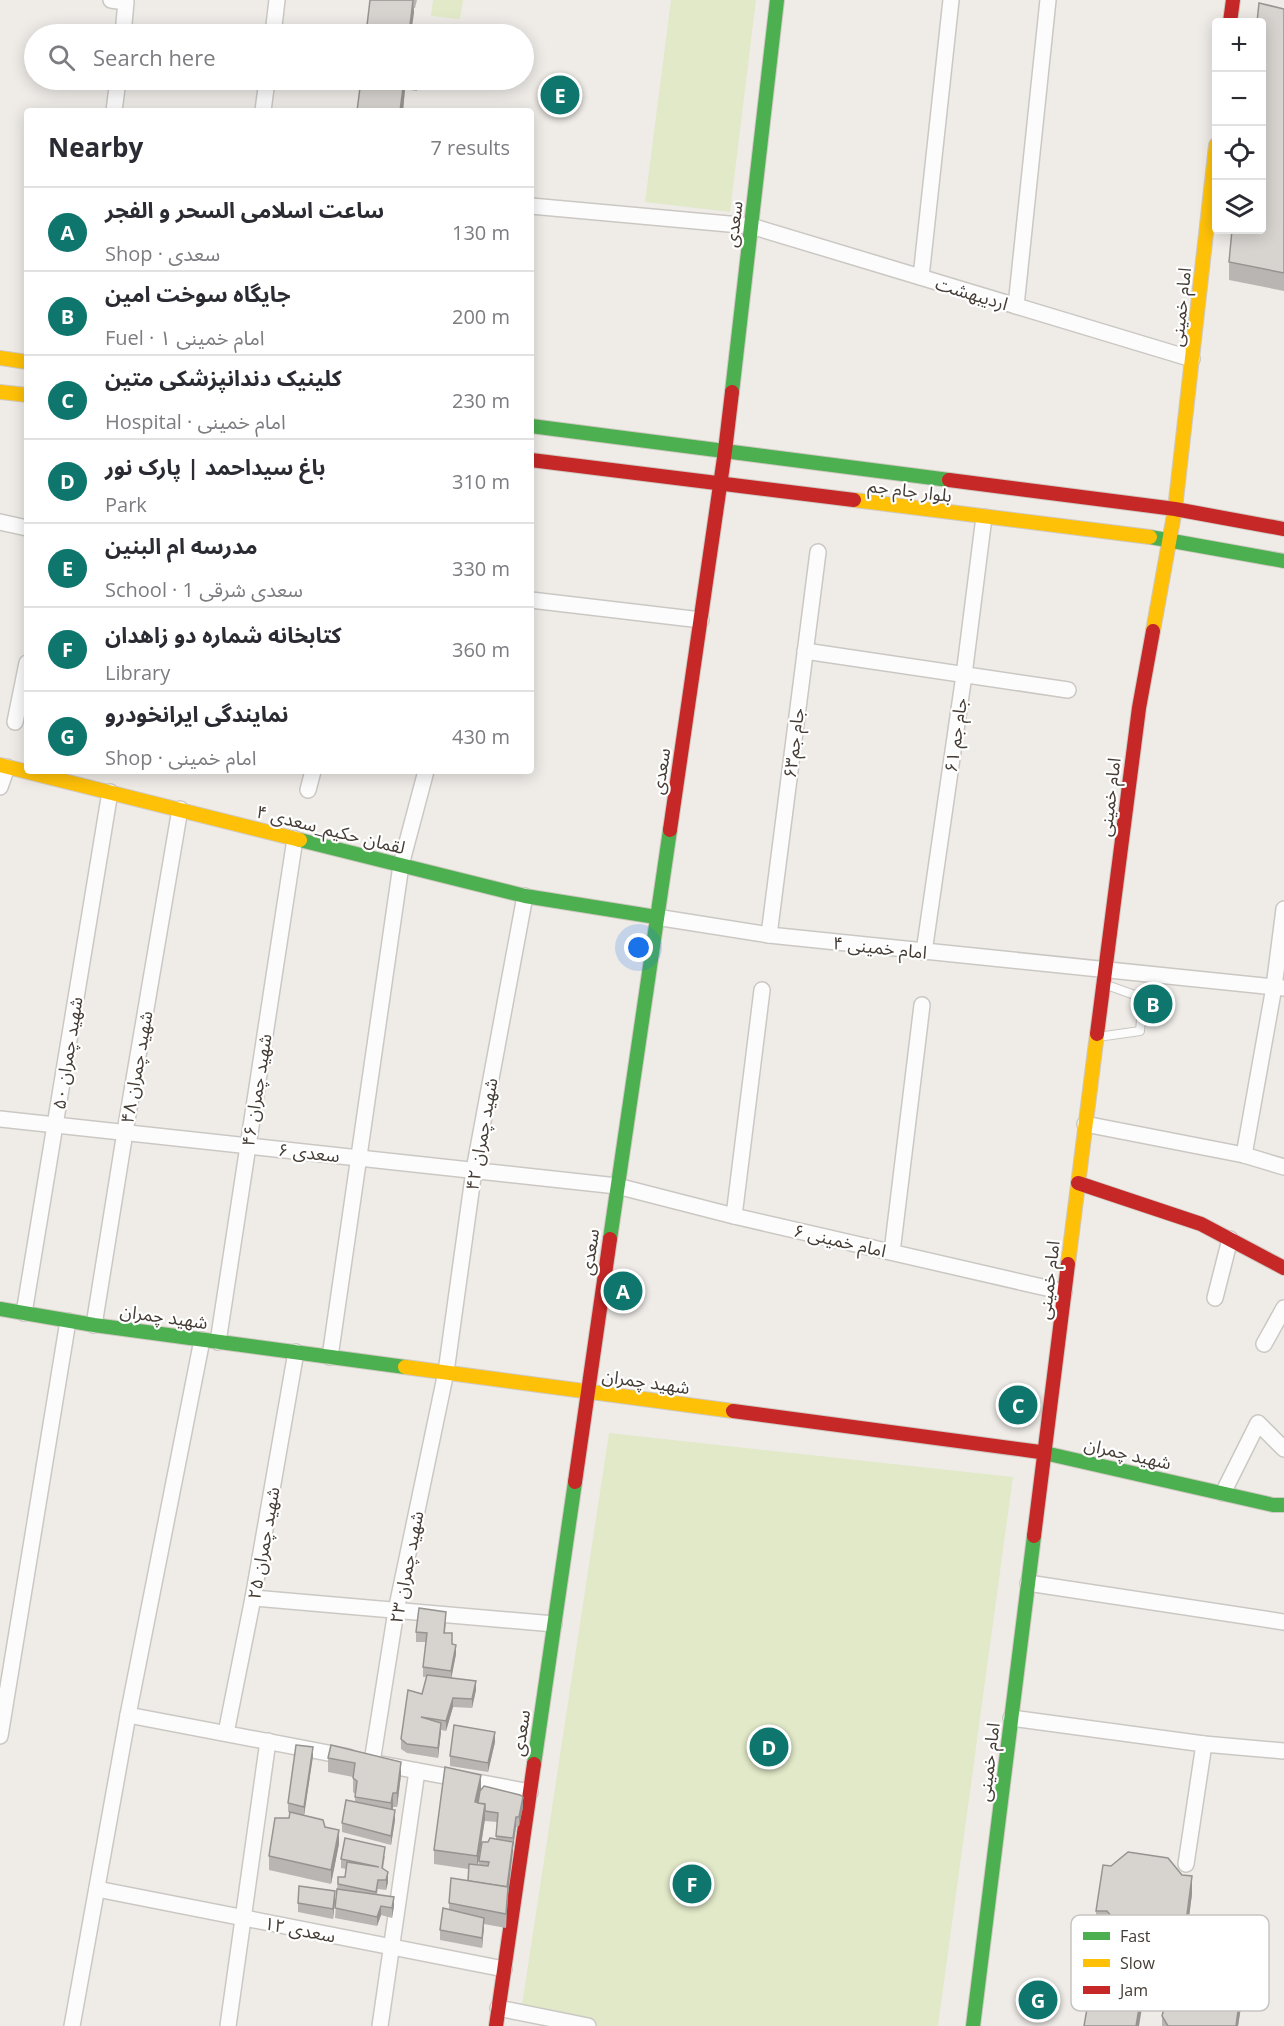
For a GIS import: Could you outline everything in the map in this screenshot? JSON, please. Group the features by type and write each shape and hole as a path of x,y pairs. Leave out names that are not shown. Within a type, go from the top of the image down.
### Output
{"main road":[{"name":"سعدی","path":"496,2026 725,451 777,0"},
{"path":"1231,18 1233,0"},
{"name":"امام خمینی","path":"973,2026 1139,708 1175,509 1212,180"},
{"path":"0,358 24,362"},
{"path":"0,392 24,395"},
{"name":"بلوار جام جم","path":"534,426 1175,509 1284,529"},
{"name":"بلوار جام جم","path":"534,459 1170,540 1284,561"},
{"name":"لقمان حکیم_سعدی ۴","path":"3,766 24,771"},
{"name":"لقمان حکیم_سعدی ۴","path":"36,774 525,896 656,917"},
{"path":"1078,1183 1201,1224 1284,1268"},
{"name":"شهید چمران","path":"0,1309 202,1340 1044,1453 1273,1505 1284,1505"}],"street":[{"path":"111,0 126,2 124,24"},
{"path":"274,24 277,0"},
{"path":"921,277 951,0"},
{"path":"1016,306 1048,0"},
{"path":"114,108 117,90"},
{"path":"263,108 266,90"},
{"name":"اردیبهشت","path":"534,206 751,226 1192,359"},
{"name":"جام جم ۶۱","path":"924,952 984,517"},
{"path":"0,522 24,527"},
{"name":"جام جم۶۳","path":"769,935 818,552"},
{"path":"534,600 701,620"},
{"path":"805,651 1068,690"},
{"path":"15,722 24,678"},
{"path":"0,787 3,766"},
{"path":"308,790 312,774"},
{"path":"330,1357 401,865 425,774"},
{"name":"شهید چمران ۵۰","path":"24,1313 110,792"},
{"name":"شهید چمران ۴۸","path":"94,1325 180,809"},
{"name":"شهید چمران ۴۶","path":"218,1342 295,838"},
{"name":"شهید چمران ۴۲","path":"446,1372 474,1170 525,896"},
{"path":"1244,1155 1279,988 1284,909"},
{"name":"امام خمینی ۴","path":"656,917 769,935 924,952 1104,977 1279,988"},
{"path":"734,1216 762,990"},
{"path":"892,1252 922,1005"},
{"name":"سعدی ۶","path":"0,1119 617,1186"},
{"path":"1085,1124 1244,1155 1284,1167"},
{"name":"امام خمینی ۶","path":"617,1186 734,1216 1064,1292"},
{"path":"1215,1298 1230,1239"},
{"path":"1264,1344 1284,1308"},
{"path":"0,1736 68,1321"},
{"path":"72,2026 128,1714 202,1340"},
{"name":"شهید چمران ۲۵","path":"226,1733 253,1598 296,1352"},
{"name":"شهید چمران ۲۳","path":"372,1762 396,1611 446,1372"},
{"path":"1223,1493 1258,1423 1284,1449"},
{"path":"1028,1583 1284,1622"},
{"path":"253,1598 554,1624"},
{"path":"128,1714 530,1792"},
{"path":"1011,1718 1204,1744 1284,1751"},
{"path":"228,2026 268,1742"},
{"path":"1186,1864 1204,1744"},
{"path":"380,2026 417,1770"},
{"name":"سعدی ۱۲","path":"97,1889 504,1969"},
{"path":"498,2008 588,2026"}],"lane":[{"path":"1096,1037 1140,1031 1143,998 1104,977"}],"green space":[{"path":"433,0 463,0 460,19 431,16"},
{"path":"671,0 756,0 730,212 645,202"},
{"path":"609,1433 1013,1477 938,2026 561,2026 520,2018"}],"building":[{"path":"370,0 413,0 410,24 367,24"},
{"path":"1259,3 1284,9 1284,273 1229,262 1232,234 1266,234 1266,18 1257,18"},
{"path":"360,90 403,90 400,108 357,108"},
{"path":"419,1608 446,1612 444,1633 452,1633 452,1644 456,1645 451,1671 423,1667 427,1633 416,1632"},
{"path":"427,1675 476,1681 472,1699 453,1698 446,1721 421,1717 441,1723 438,1748 407,1744 401,1739 408,1690 422,1694"},
{"path":"454,1725 495,1732 488,1763 450,1756"},
{"path":"296,1745 313,1747 304,1807 288,1803"},
{"path":"331,1745 401,1762 397,1793 393,1793 391,1803 355,1797 357,1781 353,1778 355,1763 328,1758"},
{"path":"445,1767 481,1775 475,1802 485,1804 477,1856 434,1850"},
{"path":"484,1786 523,1797 519,1817 516,1817 513,1838 496,1836 498,1813 485,1811 485,1804 478,1803 480,1791"},
{"path":"346,1800 395,1810 391,1836 342,1823"},
{"path":"290,1812 323,1820 325,1827 339,1830 331,1870 269,1856 275,1818 289,1818"},
{"path":"345,1838 385,1847 382,1868 388,1872 386,1880 378,1880 376,1892 338,1884 338,1877 345,1877 347,1862 379,1867 341,1859"},
{"path":"490,1838 513,1842 507,1887 468,1881 469,1864 488,1866 489,1862 479,1861 482,1842 488,1842"},
{"path":"1128,1852 1168,1858 1182,1875 1192,1876 1187,1915 1110,1915 1107,1911 1096,1911 1103,1865 1111,1866"},
{"path":"451,1878 508,1887 506,1914 449,1903"},
{"path":"299,1886 335,1891 333,1909 298,1903"},
{"path":"337,1889 394,1897 392,1908 381,1906 377,1917 335,1908"},
{"path":"443,1908 484,1918 482,1938 440,1930"},
{"path":"1087,2011 1138,2011 1136,2026 1084,2026"},
{"path":"1163,2011 1238,2011 1236,2026 1168,2026 1162,2016"}],"traffic: fast":[{"path":"732,392 777,0"},
{"path":"534,426 949,480"},
{"path":"1150,537 1284,561"},
{"path":"610,1239 670,830"},
{"path":"300,840 525,896 656,917"},
{"path":"0,1309 94,1325 405,1367"},
{"path":"1040,1452 1273,1505 1284,1505"},
{"path":"534,1764 575,1482"},
{"path":"973,2026 1034,1536"}],"traffic: slow":[{"path":"1153,631 1175,509 1212,180"},
{"path":"0,358 24,362"},
{"path":"0,392 24,395"},
{"path":"854,500 1150,537"},
{"path":"0,765 24,771"},
{"path":"36,774 300,840"},
{"path":"1068,1264 1097,1034"},
{"path":"405,1367 733,1411"}],"traffic: jam":[{"path":"1231,18 1233,0"},
{"path":"670,830 732,392"},
{"path":"534,460 854,500"},
{"path":"949,480 1175,509 1284,529"},
{"path":"1097,1034 1139,708 1153,631"},
{"path":"1078,1183 1201,1224 1284,1268"},
{"path":"575,1482 610,1239"},
{"path":"1034,1536 1068,1264"},
{"path":"733,1411 1040,1452"},
{"path":"496,2026 534,1764"}],"place":[{"name":"مدرسه ام البنین","path":"560,95"},
{"name":"جایگاه سوخت امین","path":"1153,1004"},
{"name":"ساعت اسلامی السحر و الفجر","path":"623,1291"},
{"name":"کلینیک دندانپزشکی متین","path":"1018,1405"},
{"name":"باغ سیداحمد | پارک نور","path":"769,1747"},
{"name":"کتابخانه شماره دو زاهدان","path":"692,1884"},
{"name":"نمایندگی ایرانخودرو","path":"1038,2000"}]}
